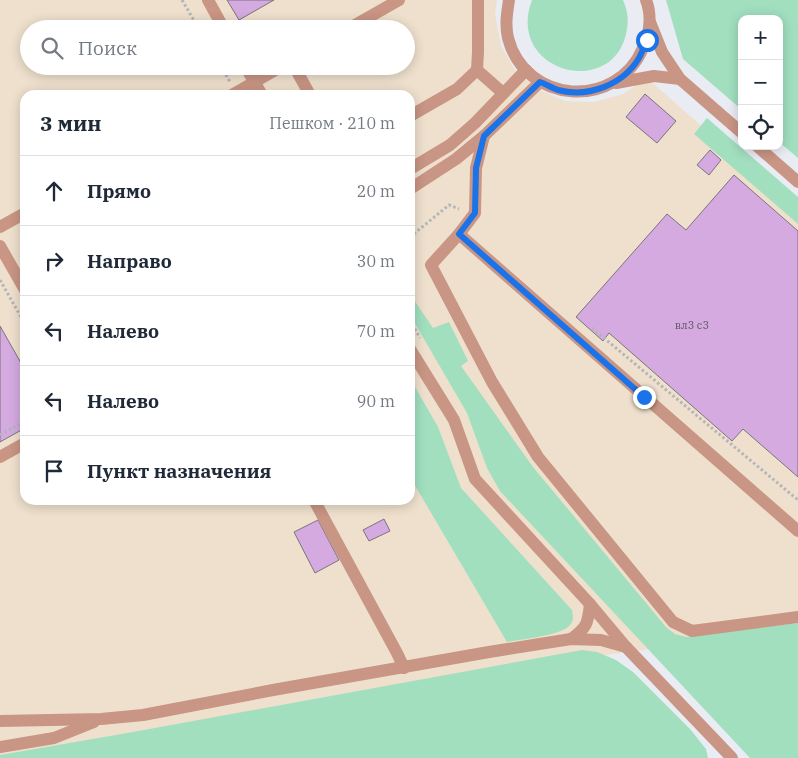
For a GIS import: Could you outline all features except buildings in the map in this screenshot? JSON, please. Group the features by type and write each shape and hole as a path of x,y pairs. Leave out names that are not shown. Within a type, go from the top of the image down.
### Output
{"street":[{"path":"208,0 219,20"},
{"path":"364,20 399,0"},
{"path":"415,113 458,89 477,70 478,0"},
{"path":"509,0 506,18 508,37 515,55 526,70 540,82 558,90 576,92 595,90 613,83 654,76 680,79"},
{"path":"646,0 650,22 662,52 680,79 738,130"},
{"path":"613,83 628,72 639,58 647,40 650,22"},
{"path":"477,70 503,93"},
{"path":"415,166 450,145 475,123 526,70"},
{"path":"250,75 259,90"},
{"path":"240,90 266,75"},
{"path":"299,75 307,90"},
{"path":"415,186 456,159 484,136 540,82"},
{"path":"484,136 476,168 475,213 431,265 492,382 538,457 673,622 692,631 798,617"},
{"path":"762,150 798,182"},
{"path":"456,159 476,168"},
{"path":"0,227 20,216"},
{"path":"459,234 798,531"},
{"path":"0,246 20,281"},
{"path":"415,357 454,420 475,480 590,604 626,647 650,670 720,752 732,758"},
{"path":"0,457 20,446"},
{"path":"317,505 404,668"},
{"path":"571,639 582,632 587,625 590,604"},
{"path":"0,721 100,719 143,715 273,690 571,639 601,640 626,647"},
{"path":"0,747 54,738 100,719"}],"path":[{"path":"182,0 194,20"},
{"path":"0,280 20,315"},
{"path":"415,329 424,344"},
{"path":"0,435 20,424"}],"shaded area":[{"path":"0,0 497,0 495,14 501,46 515,70 536,88 565,101 594,102 623,94 647,78 798,211 798,629 518,667 0,758"}],"green space":[{"path":"532,0 623,0 627,12 628,25 617,54 601,67 583,71 563,68 546,59 533,45 528,25"},
{"path":"666,0 798,0 798,158 783,145 783,15 738,15 738,107 683,59"},
{"path":"707,118 738,145 738,150 744,150 798,197 798,224 694,134"},
{"path":"415,301 433,328 449,322 468,361 461,366 533,467 666,627 675,634 687,637 798,623 798,758 750,758 500,491 487,468 467,413 415,324"},
{"path":"415,387 438,427 461,488 572,610 572,622 565,629 550,634 507,642 415,486"},
{"path":"582,650 597,652 616,660 633,672 690,729 706,749 708,758 0,758 0,755"}],"route":[{"path":"644,397 459,234 475,213 476,168 484,136 540,82 558,90 576,92 595,90 613,83 628,72 639,58 647,40"}]}
